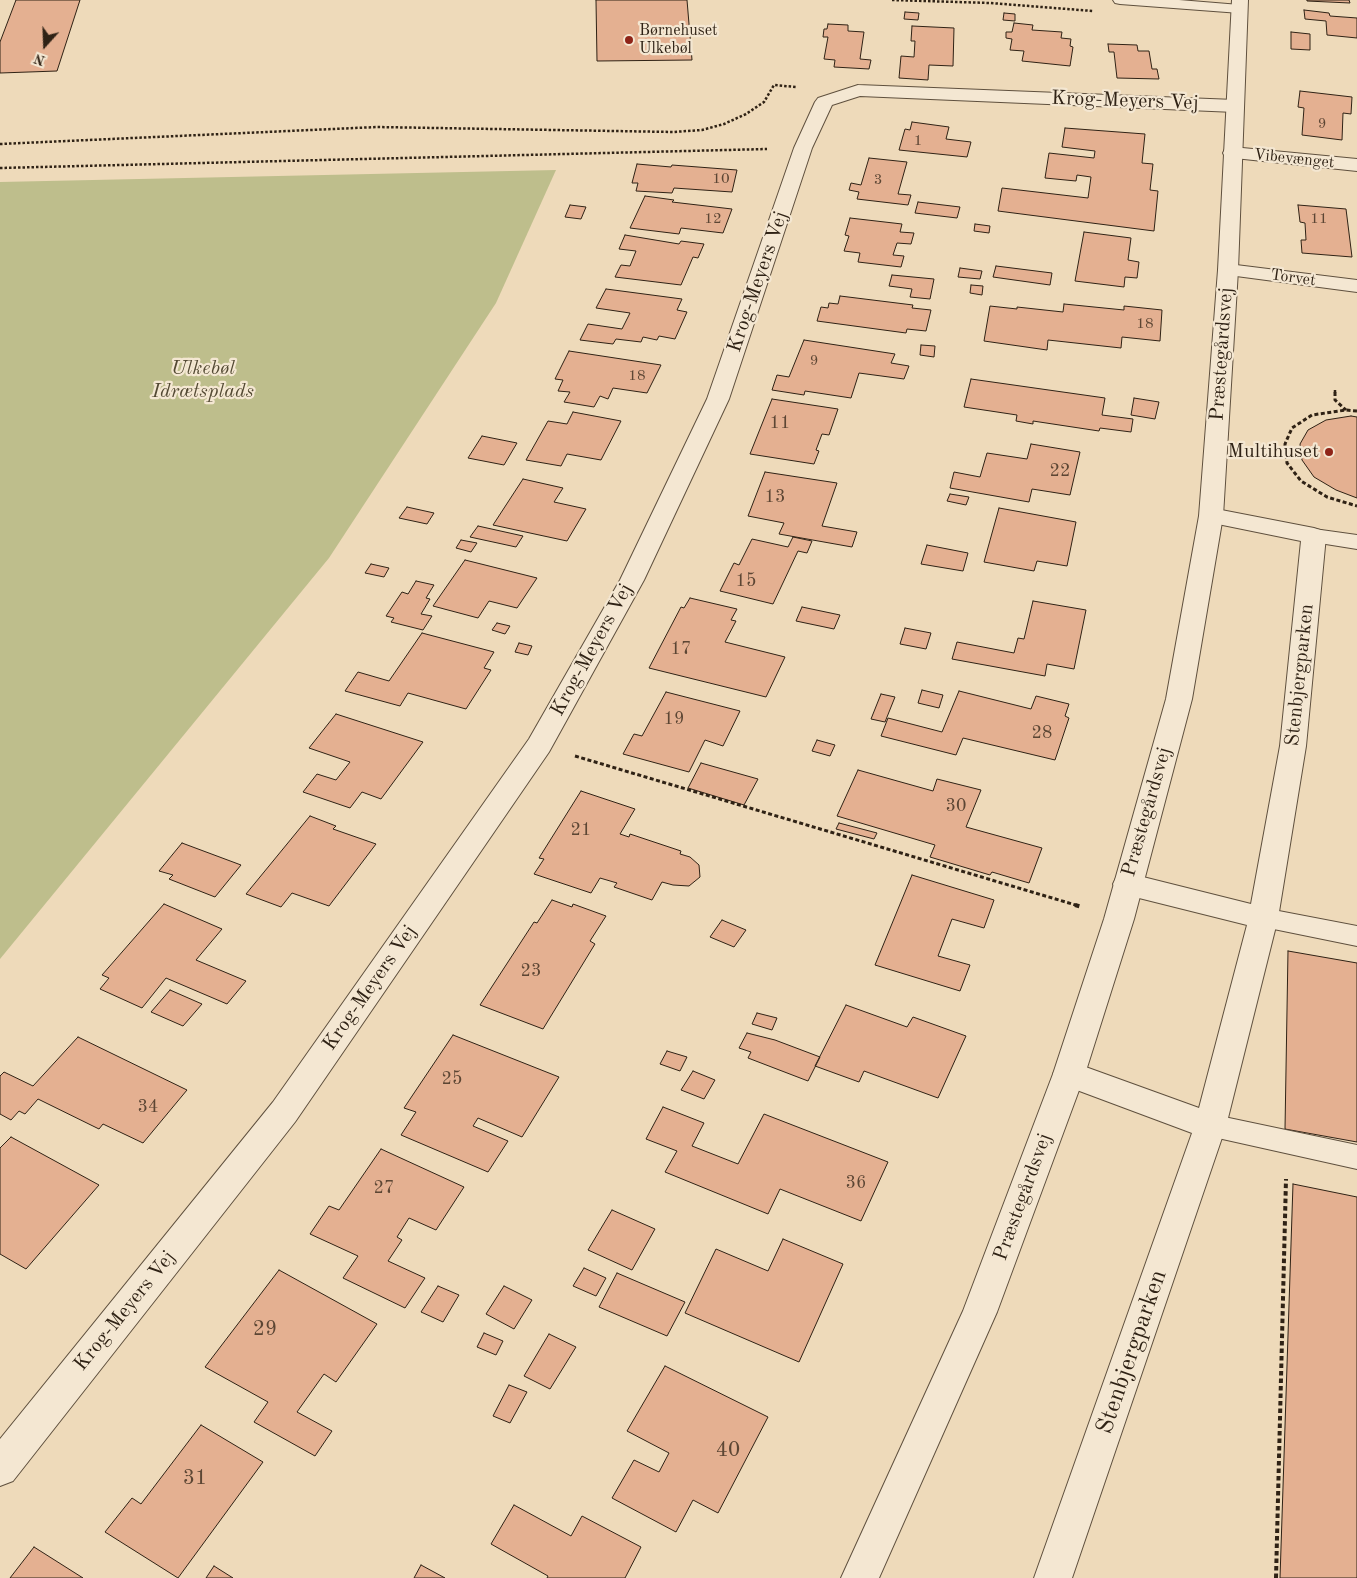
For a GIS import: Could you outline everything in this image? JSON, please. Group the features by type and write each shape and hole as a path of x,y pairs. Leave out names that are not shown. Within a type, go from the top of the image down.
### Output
{"street":[{"name":"Præstegårdsvej","path":"860,1578 980,1312 1068,1074 1119,919 1178,699 1211,516 1228,270 1240,4"},
{"name":"Krog-Meyers Vej","path":"0,1468 284,1112 539,745 632,580 718,399 803,148 824,102 858,90 1235,106"},
{"name":"Vibevænget","path":"1232,153 1357,166"},
{"name":"Torvet","path":"1228,270 1357,286"},
{"path":"1211,516 1314,536"},
{"name":"Stenbjergparken","path":"1053,1578 1210,1126 1263,918 1293,746 1314,536"},
{"path":"1127,884 1263,918"},
{"path":"1068,1074 1210,1126"}],"lane":[{"path":"1120,0 1240,4"},
{"path":"1314,536 1357,542"},
{"path":"1263,918 1357,936"},
{"path":"1210,1126 1357,1157"}],"path":[{"path":"892,0 990,3 1100,12"},
{"path":"990,3 996,0"},
{"path":"0,144 377,127 673,132 702,130 724,124 746,114 764,102 774,85 817,89 841,96"},
{"path":"0,168 803,148"},
{"path":"1335,390 1335,400 1346,410"},
{"path":"1357,411 1346,410 1312,415 1292,428 1285,444 1287,463 1301,481 1327,496 1357,506"},
{"path":"539,745 1119,919"},
{"path":"1276,1578 1286,1170"}],"green space":[{"name":"Ulkebøl Idrætsplads","path":"556,170 496,303 329,558 0,959 0,182"}],"building":[{"path":"16,0 80,0 57,71 0,73 0,42"},
{"path":"596,0 687,0 692,60 597,61"},
{"path":"1349,0 1350,3 1307,1"},
{"path":"1304,10 1329,13 1330,16 1357,18 1357,38 1327,35 1326,21 1305,19"},
{"path":"905,12 919,13 918,20 904,19"},
{"path":"1004,13 1015,14 1015,21 1003,20"},
{"path":"1014,23 1033,25 1032,30 1062,32 1061,38 1071,39 1070,46 1073,47 1070,66 1022,61 1024,51 1010,50 1012,39 1006,38 1006,32 1012,32"},
{"path":"828,24 848,25 848,31 864,32 860,59 871,60 869,69 834,67 835,60 824,59 828,37 823,37 824,29 827,29"},
{"path":"912,26 954,28 953,66 929,65 928,80 899,78 901,56 914,57 915,41 911,41"},
{"path":"1291,32 1310,34 1310,50 1291,49"},
{"path":"1108,44 1137,45 1138,51 1149,51 1152,69 1157,69 1159,79 1117,78 1114,52 1109,52"},
{"path":"1300,91 1352,97 1351,114 1343,113 1342,140 1302,135 1304,108 1298,107"},
{"path":"912,122 949,127 946,139 971,142 967,157 899,150 905,129 910,130"},
{"path":"1065,128 1145,134 1142,163 1153,164 1150,190 1158,191 1154,231 998,211 1002,188 1088,198 1091,177 1077,175 1076,181 1045,178 1049,153 1094,158 1095,151 1062,147"},
{"path":"869,158 907,162 898,194 911,195 908,205 857,199 859,192 849,190 851,183 861,185"},
{"path":"637,164 737,170 732,192 674,188 672,193 636,191 638,183 632,183"},
{"path":"645,196 674,200 672,202 732,209 723,233 681,228 679,234 630,228"},
{"path":"918,202 960,207 957,218 915,213"},
{"path":"570,205 586,207 581,219 565,217"},
{"path":"1298,205 1346,209 1352,257 1302,253 1301,240 1306,240 1305,223 1300,222"},
{"path":"850,218 902,224 900,232 914,233 911,244 897,243 893,255 904,256 901,267 858,262 860,253 844,251 849,236 845,235"},
{"path":"975,224 990,226 989,233 974,231"},
{"path":"1084,232 1131,238 1128,260 1139,262 1137,278 1125,277 1124,287 1075,281"},
{"path":"625,235 679,244 681,241 704,244 698,258 693,257 681,285 615,277 621,265 630,266 636,251 619,249"},
{"path":"996,266 1052,273 1050,285 993,277"},
{"path":"960,268 982,271 980,279 958,277"},
{"path":"892,275 934,279 930,299 910,297 912,289 889,286"},
{"path":"971,285 983,286 982,295 970,293"},
{"path":"606,289 682,299 677,310 687,312 675,339 659,336 657,340 643,337 641,342 616,339 613,344 580,340 588,324 622,329 630,313 596,308"},
{"path":"840,296 913,305 912,308 931,310 926,331 907,329 906,333 817,321 821,307 828,308 829,303 838,304"},
{"path":"1064,304 1124,310 1124,306 1162,310 1160,341 1122,337 1121,348 1048,340 1047,350 984,341 990,306 1063,312"},
{"path":"804,340 895,354 891,363 909,366 904,379 859,373 851,398 805,391 804,395 772,390 777,375 789,377"},
{"path":"921,345 935,346 934,357 920,355"},
{"path":"569,351 661,365 647,393 613,388 608,399 600,396 594,407 564,402 570,392 558,391 563,380 555,379"},
{"path":"971,379 1105,398 1102,415 1133,419 1131,432 1100,428 1099,431 1033,421 1033,424 1016,421 1017,415 964,407"},
{"path":"1134,398 1159,402 1155,419 1131,415"},
{"path":"772,399 838,409 829,435 822,434 816,450 819,451 814,464 750,454"},
{"path":"573,412 621,421 601,460 567,454 561,466 526,460 548,421 567,424"},
{"name":"Multihuset","path":"1351,416 1357,417 1357,498 1336,490 1314,477 1302,460 1300,444 1308,430 1326,420"},
{"path":"482,436 517,443 504,465 468,458"},
{"path":"1031,444 1080,452 1070,495 1032,489 1029,502 950,488 954,472 980,477 987,453 1027,459"},
{"path":"765,472 837,483 822,526 857,532 852,547 779,534 784,523 748,516"},
{"path":"523,479 563,488 554,502 586,509 567,541 493,525"},
{"path":"950,494 969,497 966,505 947,501"},
{"path":"407,507 434,513 427,524 399,518"},
{"path":"999,508 1076,522 1067,566 1037,561 1034,571 984,562"},
{"path":"478,526 523,536 516,547 470,537"},
{"path":"793,537 812,541 807,553 798,551 773,604 720,591 734,563 739,565 752,539 788,547"},
{"path":"461,540 477,543 471,552 456,548"},
{"path":"927,545 968,553 963,571 921,564"},
{"path":"465,560 537,578 517,608 489,601 478,618 433,606"},
{"path":"371,564 389,568 384,577 365,573"},
{"path":"416,581 434,585 426,598 430,599 421,614 432,616 423,630 391,622 394,618 386,616 402,592 408,594"},
{"path":"690,598 737,609 731,620 736,621 725,642 785,657 766,697 649,668 681,607 684,608"},
{"path":"1033,601 1086,610 1074,669 1047,664 1045,676 952,659 957,642 1014,653 1018,638 1024,639"},
{"path":"802,607 840,615 834,629 796,621"},
{"path":"497,623 510,626 505,634 492,630"},
{"path":"905,628 931,633 926,649 900,644"},
{"path":"422,633 494,652 484,668 491,670 466,709 408,693 400,706 345,691 358,672 389,681"},
{"path":"519,643 532,646 528,655 515,652"},
{"path":"922,690 943,695 939,708 918,703"},
{"path":"959,691 1031,709 1036,696 1069,704 1065,716 1069,718 1055,760 963,738 956,755 881,736 888,718 942,732"},
{"path":"666,692 740,711 723,746 705,740 689,772 623,754 634,734 642,736"},
{"path":"881,694 895,697 885,722 871,719"},
{"path":"336,714 423,742 381,799 362,792 350,808 303,792 317,774 336,780 350,762 309,748"},
{"path":"817,740 835,745 830,756 812,751"},
{"path":"701,763 758,779 744,805 688,788"},
{"path":"858,770 933,791 937,779 981,790 966,827 1042,848 1029,883 992,872 990,875 930,857 935,845 837,816"},
{"path":"581,791 635,809 620,834 629,837 630,834 681,851 680,854 690,857 699,865 700,877 689,886 662,882 652,900 614,887 617,883 600,878 591,893 534,874 544,859 539,858"},
{"path":"310,816 336,826 333,829 376,844 329,906 292,893 281,907 246,894"},
{"path":"839,823 877,833 874,839 836,829"},
{"path":"182,843 241,865 215,897 169,879 173,875 159,871"},
{"path":"912,875 994,900 984,928 952,919 938,956 970,965 960,991 875,965"},
{"path":"552,900 572,907 573,904 606,916 590,941 595,944 543,1029 480,1005 534,922 537,923"},
{"path":"164,904 222,929 196,960 246,981 227,1004 166,978 142,1008 100,989 109,978 102,975"},
{"path":"722,920 746,930 734,947 710,937"},
{"path":"1288,951 1357,963 1357,1142 1285,1129"},
{"path":"170,990 202,1004 183,1026 151,1012"},
{"path":"846,1005 907,1027 913,1017 966,1036 938,1098 864,1071 859,1082 815,1066"},
{"path":"757,1013 777,1018 772,1030 752,1024"},
{"path":"747,1033 775,1040 820,1057 808,1081 748,1058 751,1052 739,1048"},
{"path":"453,1035 559,1077 522,1137 478,1118 473,1126 508,1141 488,1172 401,1135 416,1112 404,1108"},
{"path":"78,1037 187,1090 143,1143 103,1124 99,1129 38,1099 25,1114 19,1111 11,1120 0,1114 0,1076 4,1072 33,1086"},
{"path":"667,1051 687,1057 680,1071 660,1064"},
{"path":"693,1071 715,1080 704,1099 681,1090"},
{"path":"663,1107 704,1123 692,1146 738,1164 764,1114 888,1162 861,1221 780,1189 768,1214 665,1172 677,1151 646,1139"},
{"path":"11,1137 99,1185 26,1269 0,1254 0,1148"},
{"path":"381,1149 464,1187 436,1230 409,1218 397,1237 402,1240 388,1261 425,1278 405,1308 343,1278 358,1256 310,1234 329,1206 339,1210"},
{"path":"1293,1184 1357,1197 1357,1578 1280,1578"},
{"path":"612,1210 655,1229 632,1270 588,1250"},
{"path":"783,1239 843,1264 799,1362 685,1313 716,1249 768,1271"},
{"path":"584,1268 606,1278 596,1296 573,1286"},
{"path":"279,1270 377,1324 336,1382 324,1374 297,1412 332,1431 315,1456 254,1422 268,1402 205,1367"},
{"path":"617,1273 685,1302 667,1336 599,1307"},
{"path":"438,1286 459,1295 443,1322 421,1312"},
{"path":"504,1286 532,1300 514,1329 486,1314"},
{"path":"484,1333 503,1341 496,1355 477,1347"},
{"path":"549,1334 576,1347 550,1389 524,1376"},
{"path":"665,1366 768,1417 718,1513 693,1500 676,1532 612,1498 634,1460 659,1472 669,1453 627,1431"},
{"path":"509,1385 527,1392 510,1423 493,1416"},
{"path":"201,1425 263,1462 178,1578 105,1532 132,1498 141,1504"},
{"path":"514,1505 571,1536 582,1516 641,1547 625,1578 547,1578 548,1576 491,1544"},
{"path":"34,1547 83,1578 10,1578"},
{"path":"421,1565 445,1578 414,1578"},
{"path":"214,1566 233,1578 206,1578"}],"place":[{"name":"Børnehuset Ulkebøl","path":"629,40"},
{"name":"Multihuset","path":"1329,452"}]}
